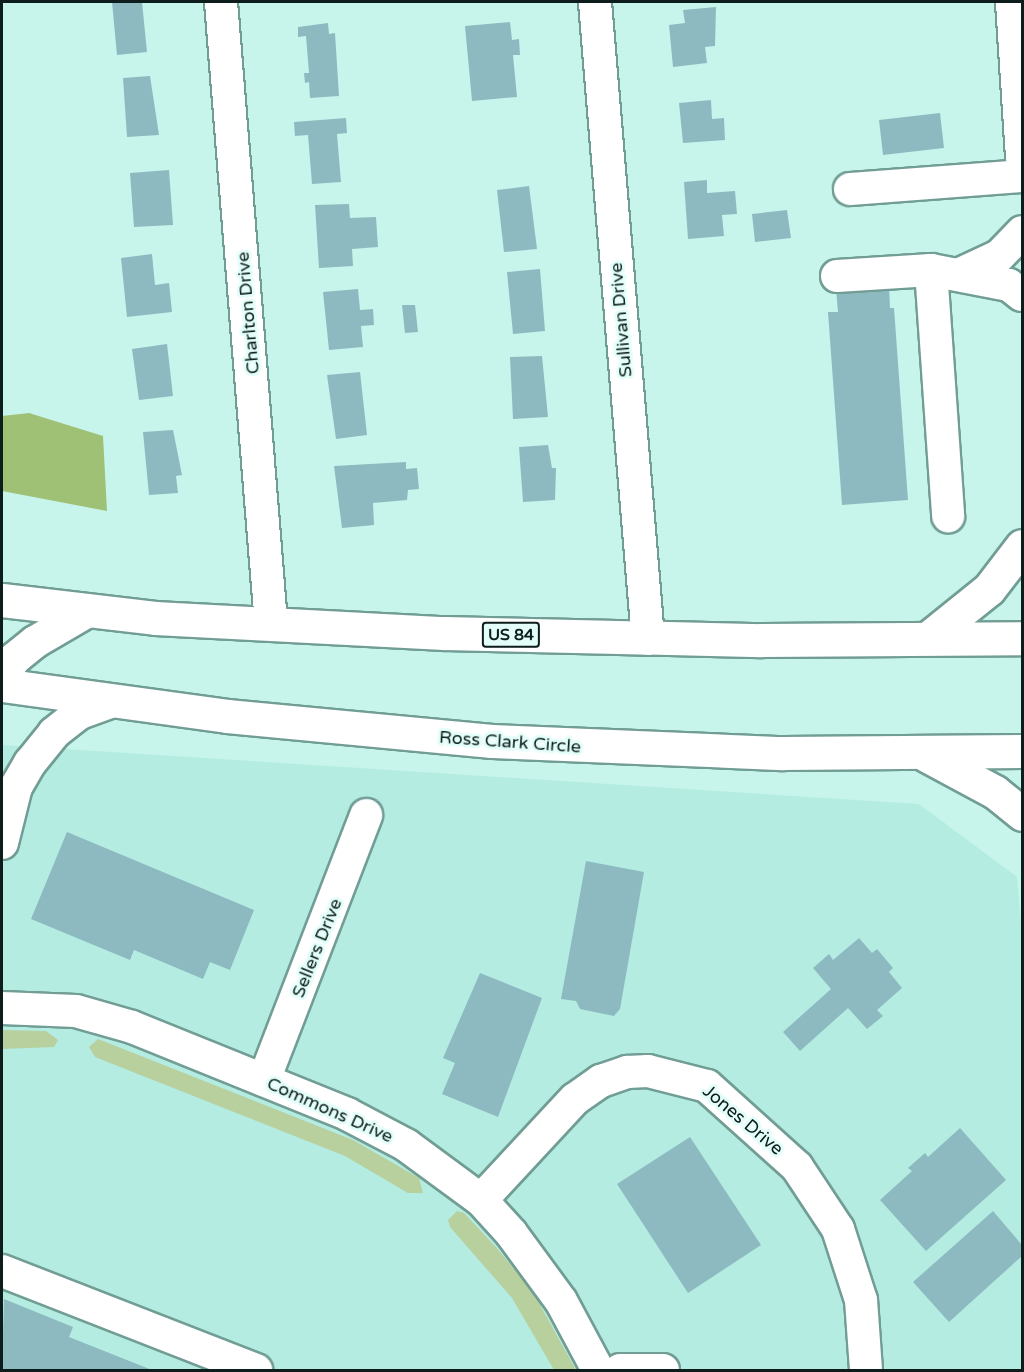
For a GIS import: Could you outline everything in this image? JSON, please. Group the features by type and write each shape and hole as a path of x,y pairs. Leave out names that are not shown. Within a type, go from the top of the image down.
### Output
{"main road":[{"path":"1012,2 1023,157"},
{"path":"927,639 989,589 1023,546"},
{"name":"US 84","path":"2,600 88,610 271,624 648,639 1023,638"},
{"name":"Ross Clark Circle","path":"2,685 111,702 383,734 652,750 922,753 1023,751"},
{"path":"922,753 995,792 1023,814"}],"street":[{"name":"Charlton Drive","path":"221,2 271,624"},
{"name":"Sullivan Drive","path":"595,2 648,639"},
{"path":"850,189 1023,176"},
{"path":"945,272 999,256 1023,232"},
{"path":"945,272 948,516"},
{"path":"837,276 945,272 1009,285 1023,295"},
{"path":"2,676 14,659 35,642 88,610"},
{"path":"2,843 16,787 30,763 54,733 80,713 111,702"},
{"name":"Sellers Drive","path":"264,1080 366,815"},
{"name":"Commons Drive","path":"2,1008 76,1011 132,1027 381,1130 481,1200 538,1266 598,1371"},
{"name":"Jones Drive","path":"481,1200 575,1099 601,1081 627,1072 648,1071 706,1086 769,1138 797,1167 838,1228 861,1300 866,1371"},
{"path":"2,1270 256,1371"},
{"path":"621,1371 663,1371"}],"shaded area":[{"path":"2,745 919,804 1017,877 1022,934 1022,1370 2,1370"}],"green space":[{"path":"29,413 103,436 107,511 2,491 2,416"},
{"path":"2,1030 46,1031 58,1040 54,1047 2,1049"},
{"path":"98,1039 353,1140 419,1178 423,1193 408,1193 345,1156 95,1057 89,1047"},
{"path":"457,1211 464,1213 496,1247 533,1292 576,1370 554,1370 512,1298 450,1227 448,1220"}],"building":[{"path":"112,2 142,2 147,52 117,55"},
{"path":"716,7 715,46 705,47 707,63 673,67 669,25 685,23 683,10"},
{"path":"510,22 512,40 519,39 520,55 513,55 517,97 472,101 465,26"},
{"path":"328,23 329,34 335,33 339,96 310,98 309,82 305,83 304,73 309,73 306,36 298,37 298,27"},
{"path":"150,76 159,135 127,137 123,78"},
{"path":"711,100 712,119 724,118 725,140 683,143 679,103"},
{"path":"940,113 944,148 883,155 879,120"},
{"path":"346,118 347,133 337,134 341,182 312,184 308,135 295,136 294,122"},
{"path":"169,170 173,225 134,227 130,173"},
{"path":"707,180 707,193 735,191 737,214 722,215 724,236 688,239 684,182"},
{"path":"529,186 537,249 504,252 497,190"},
{"path":"349,204 350,218 376,217 378,247 352,249 353,266 319,268 315,205"},
{"path":"787,210 791,238 755,242 752,214"},
{"path":"152,254 155,285 169,283 172,312 127,317 121,258"},
{"path":"540,269 545,331 513,334 507,272"},
{"path":"889,285 890,308 894,308 908,500 842,505 828,312 838,312 836,289"},
{"path":"358,289 360,310 373,309 374,325 361,326 363,347 329,350 323,292"},
{"path":"402,305 415,305 418,332 405,333"},
{"path":"167,344 173,396 139,400 132,349"},
{"path":"542,356 548,417 513,419 510,357"},
{"path":"360,372 367,435 336,439 327,375"},
{"path":"173,430 182,475 176,476 178,493 149,495 143,432"},
{"path":"548,445 552,468 556,468 555,500 523,502 519,447"},
{"path":"406,462 406,469 417,468 419,489 408,490 407,500 373,503 374,525 342,528 334,466"},
{"path":"67,832 254,910 230,970 210,962 203,979 134,950 130,960 31,919"},
{"path":"586,861 644,872 620,1009 614,1016 580,1009 576,1001 561,999"},
{"path":"859,938 872,953 877,949 893,968 889,972 902,988 877,1010 883,1016 867,1029 848,1008 800,1051 783,1032 831,989 813,968 829,954 833,960"},
{"path":"480,973 542,998 498,1117 442,1094 455,1063 443,1058"},
{"path":"960,1128 1006,1180 926,1251 880,1200 912,1171 908,1168 925,1153 928,1157"},
{"path":"690,1137 761,1245 688,1293 617,1184"},
{"path":"993,1211 1022,1245 1022,1256 949,1322 913,1282"},
{"path":"4,1299 73,1327 69,1337 152,1370 2,1370"}]}
